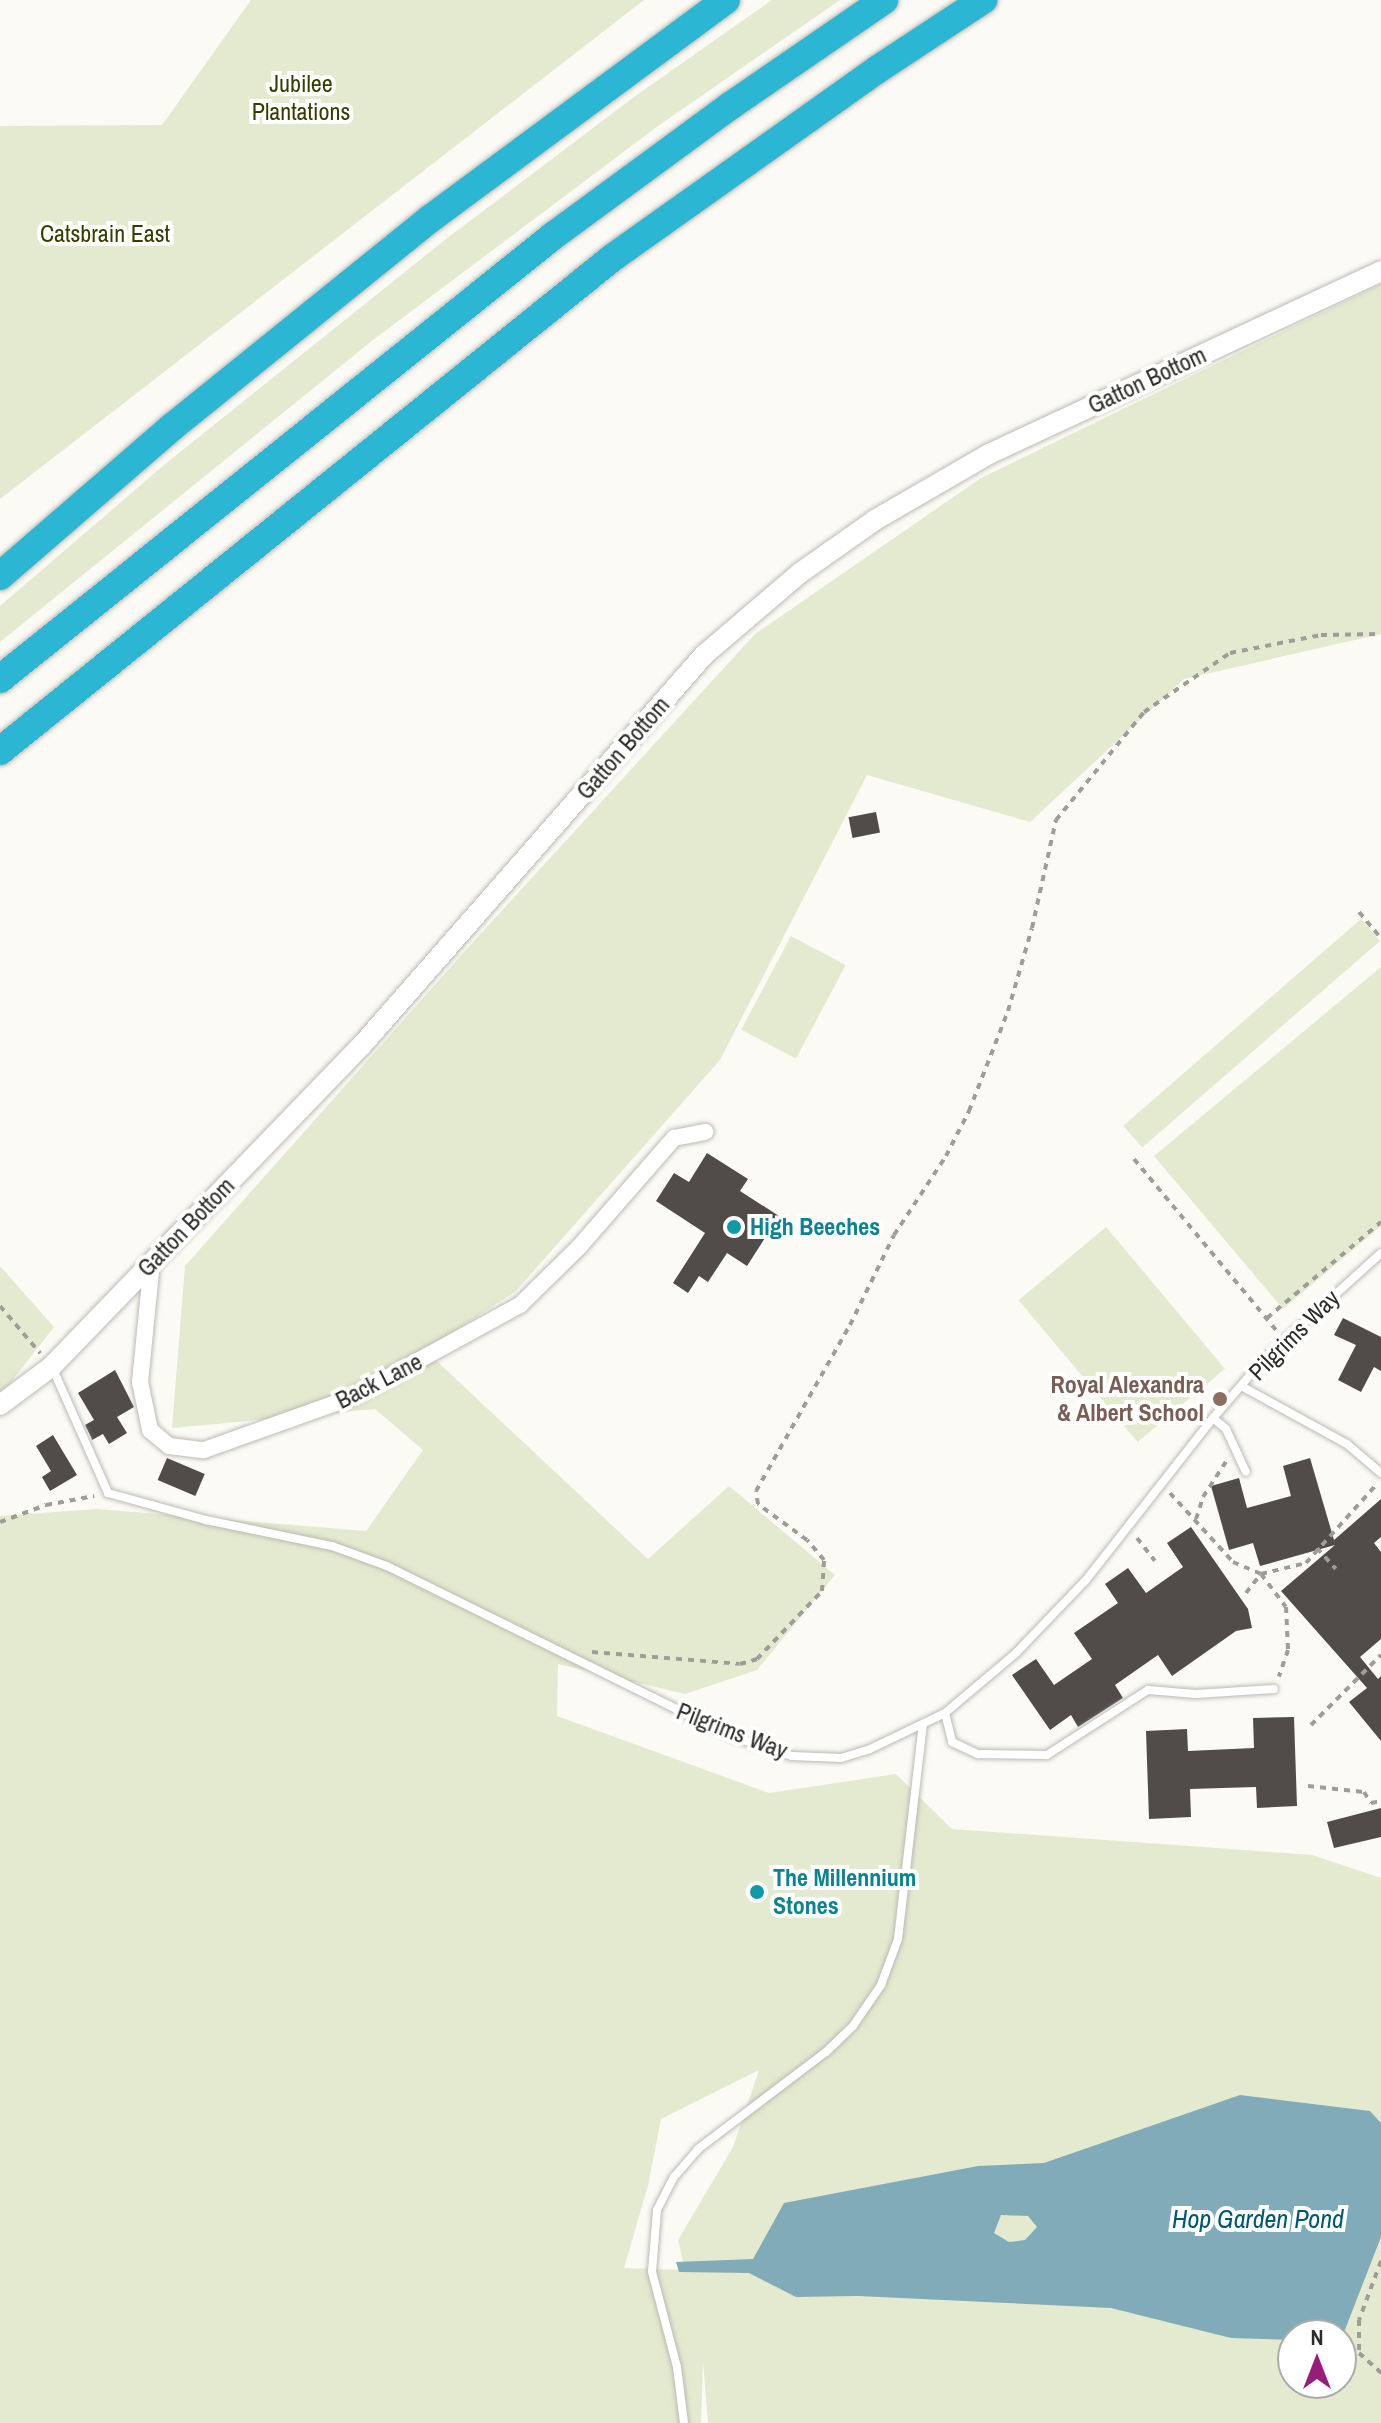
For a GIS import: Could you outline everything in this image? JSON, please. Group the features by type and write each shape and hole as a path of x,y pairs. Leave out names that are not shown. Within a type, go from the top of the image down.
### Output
{"highway":[{"path":"0,576 215,391 430,219 726,0"},
{"path":"0,679 553,236 730,106 884,0"},
{"path":"0,751 612,258 878,69 983,0"}],"street":[{"name":"Gatton Bottom","path":"0,1405 51,1367 362,1045 704,655 800,573 875,520 989,454 1381,271"},
{"name":"Back Lane","path":"152,1262 140,1382 150,1430 169,1446 204,1450 350,1398 520,1305 579,1247 674,1138 705,1132"}],"lane":[{"name":"Pilgrims Way","path":"108,1493 359,1556 387,1566 731,1736 792,1756 841,1758 870,1749 945,1713 1026,1642 1086,1580 1213,1418 1283,1339 1381,1253"},
{"path":"51,1367 108,1493"},
{"path":"1243,1387 1347,1444 1381,1473"},
{"path":"1213,1418 1226,1429 1246,1472"},
{"path":"945,1713 952,1742 978,1754 1047,1755 1148,1690 1196,1694 1274,1689"},
{"path":"684,2423 677,2367 652,2272 657,2210 674,2177 698,2149 826,2052 853,2026 881,1985 898,1939 923,1724"}],"path":[{"path":"555,1650 740,1664 764,1653 822,1591 824,1560 807,1540 758,1504 756,1491 850,1325 894,1235 946,1156 969,1111 1008,1011 1032,928 1056,820 1144,712 1230,653 1321,635 1381,634"},
{"path":"1359,912 1381,938"},
{"path":"1134,1159 1283,1339"},
{"path":"1267,1318 1381,1222"},
{"path":"0,1306 51,1367"},
{"path":"1196,1519 1203,1497 1235,1448"},
{"path":"1246,1593 1261,1574 1306,1563 1381,1480"},
{"path":"1161,1484 1233,1562 1261,1574 1286,1607 1288,1650 1274,1689"},
{"path":"0,1522 46,1505 108,1493"},
{"path":"1128,1526 1155,1561"},
{"path":"1317,1548 1336,1569"},
{"path":"1311,1725 1381,1655"},
{"path":"1308,1786 1364,1792 1371,1803 1381,1801"},
{"path":"1381,2261 1359,2320 1359,2353 1381,2373"}],"green space":[{"path":"251,0 644,0 0,499 0,126 162,125"},
{"path":"772,0 840,0 658,126 373,340 0,642 0,606 164,465 446,239 634,97"},
{"path":"1381,284 1381,634 1184,679 1030,822 867,775 720,1060 515,1292 425,1350 648,1559 729,1486 835,1575 757,1670 685,1694 558,1664 557,1716 769,1793 896,1774 952,1829 1312,1855 1381,1878 1381,2423 708,2423 703,2361 701,2423 0,2423 0,1516 97,1509 366,1531 423,1450 375,1409 172,1428 185,1266 464,952 755,634 981,478","holes":["759,2070 733,2147 678,2240 685,2270 624,2268 648,2186 661,2119"]},
{"path":"1361,919 1380,941 1142,1148 1123,1126"},
{"path":"791,936 846,965 796,1059 741,1030"},
{"path":"1381,967 1381,1226 1283,1309 1154,1156"},
{"path":"1106,1227 1225,1369 1138,1442 1019,1300"},
{"path":"0,1266 54,1327 0,1396"}],"water":[{"name":"Hop Garden Pond","path":"1240,2095 1370,2111 1381,2123 1381,2237 1349,2319 1277,2319 1277,2339 1231,2338 1111,2308 858,2296 796,2297 749,2273 679,2272 676,2262 753,2259 784,2203 978,2166 1044,2163","holes":["1001,2215 1028,2216 1037,2227 1025,2240 1009,2242 994,2233"]}],"building":[{"path":"876,812 880,833 853,838 849,817"},
{"name":"High Beeches","path":"707,1153 748,1179 740,1191 779,1216 747,1266 727,1253 708,1282 699,1276 688,1293 673,1283 705,1233 656,1201 674,1173 689,1182"},
{"path":"1343,1318 1381,1337 1381,1371 1374,1367 1361,1392 1338,1380 1356,1345 1334,1335"},
{"path":"115,1370 134,1407 117,1417 127,1433 109,1444 103,1434 92,1440 85,1425 94,1420 78,1393"},
{"path":"53,1435 77,1475 50,1491 42,1477 51,1471 36,1446"},
{"path":"167,1458 205,1474 195,1496 158,1480"},
{"path":"1310,1458 1334,1540 1381,1499 1381,1537 1374,1543 1381,1552 1381,1639 1360,1657 1378,1679 1381,1676 1381,1741 1349,1702 1367,1688 1281,1591 1335,1545 1260,1566 1253,1543 1229,1550 1211,1486 1239,1478 1247,1508 1291,1496 1283,1466"},
{"path":"1191,1527 1248,1609 1252,1628 1236,1631 1172,1676 1158,1655 1115,1685 1123,1698 1078,1727 1071,1715 1050,1730 1012,1675 1036,1659 1054,1685 1092,1659 1074,1633 1118,1603 1105,1584 1128,1568 1146,1593 1183,1567 1167,1543"},
{"path":"1294,1717 1297,1806 1257,1808 1256,1787 1190,1789 1191,1817 1149,1819 1146,1731 1187,1729 1188,1751 1254,1748 1253,1718"},
{"path":"1381,1808 1381,1837 1334,1848 1327,1822"}],"place":[{"name":"High Beeches","path":"734,1227"},
{"name":"Royal Alexandra & Albert School","path":"1220,1399"},
{"name":"The Millennium Stones","path":"757,1892"}],"park label":[{"name":"Jubilee Plantations","path":"301,98"},
{"name":"Catsbrain East","path":"105,234"}]}
